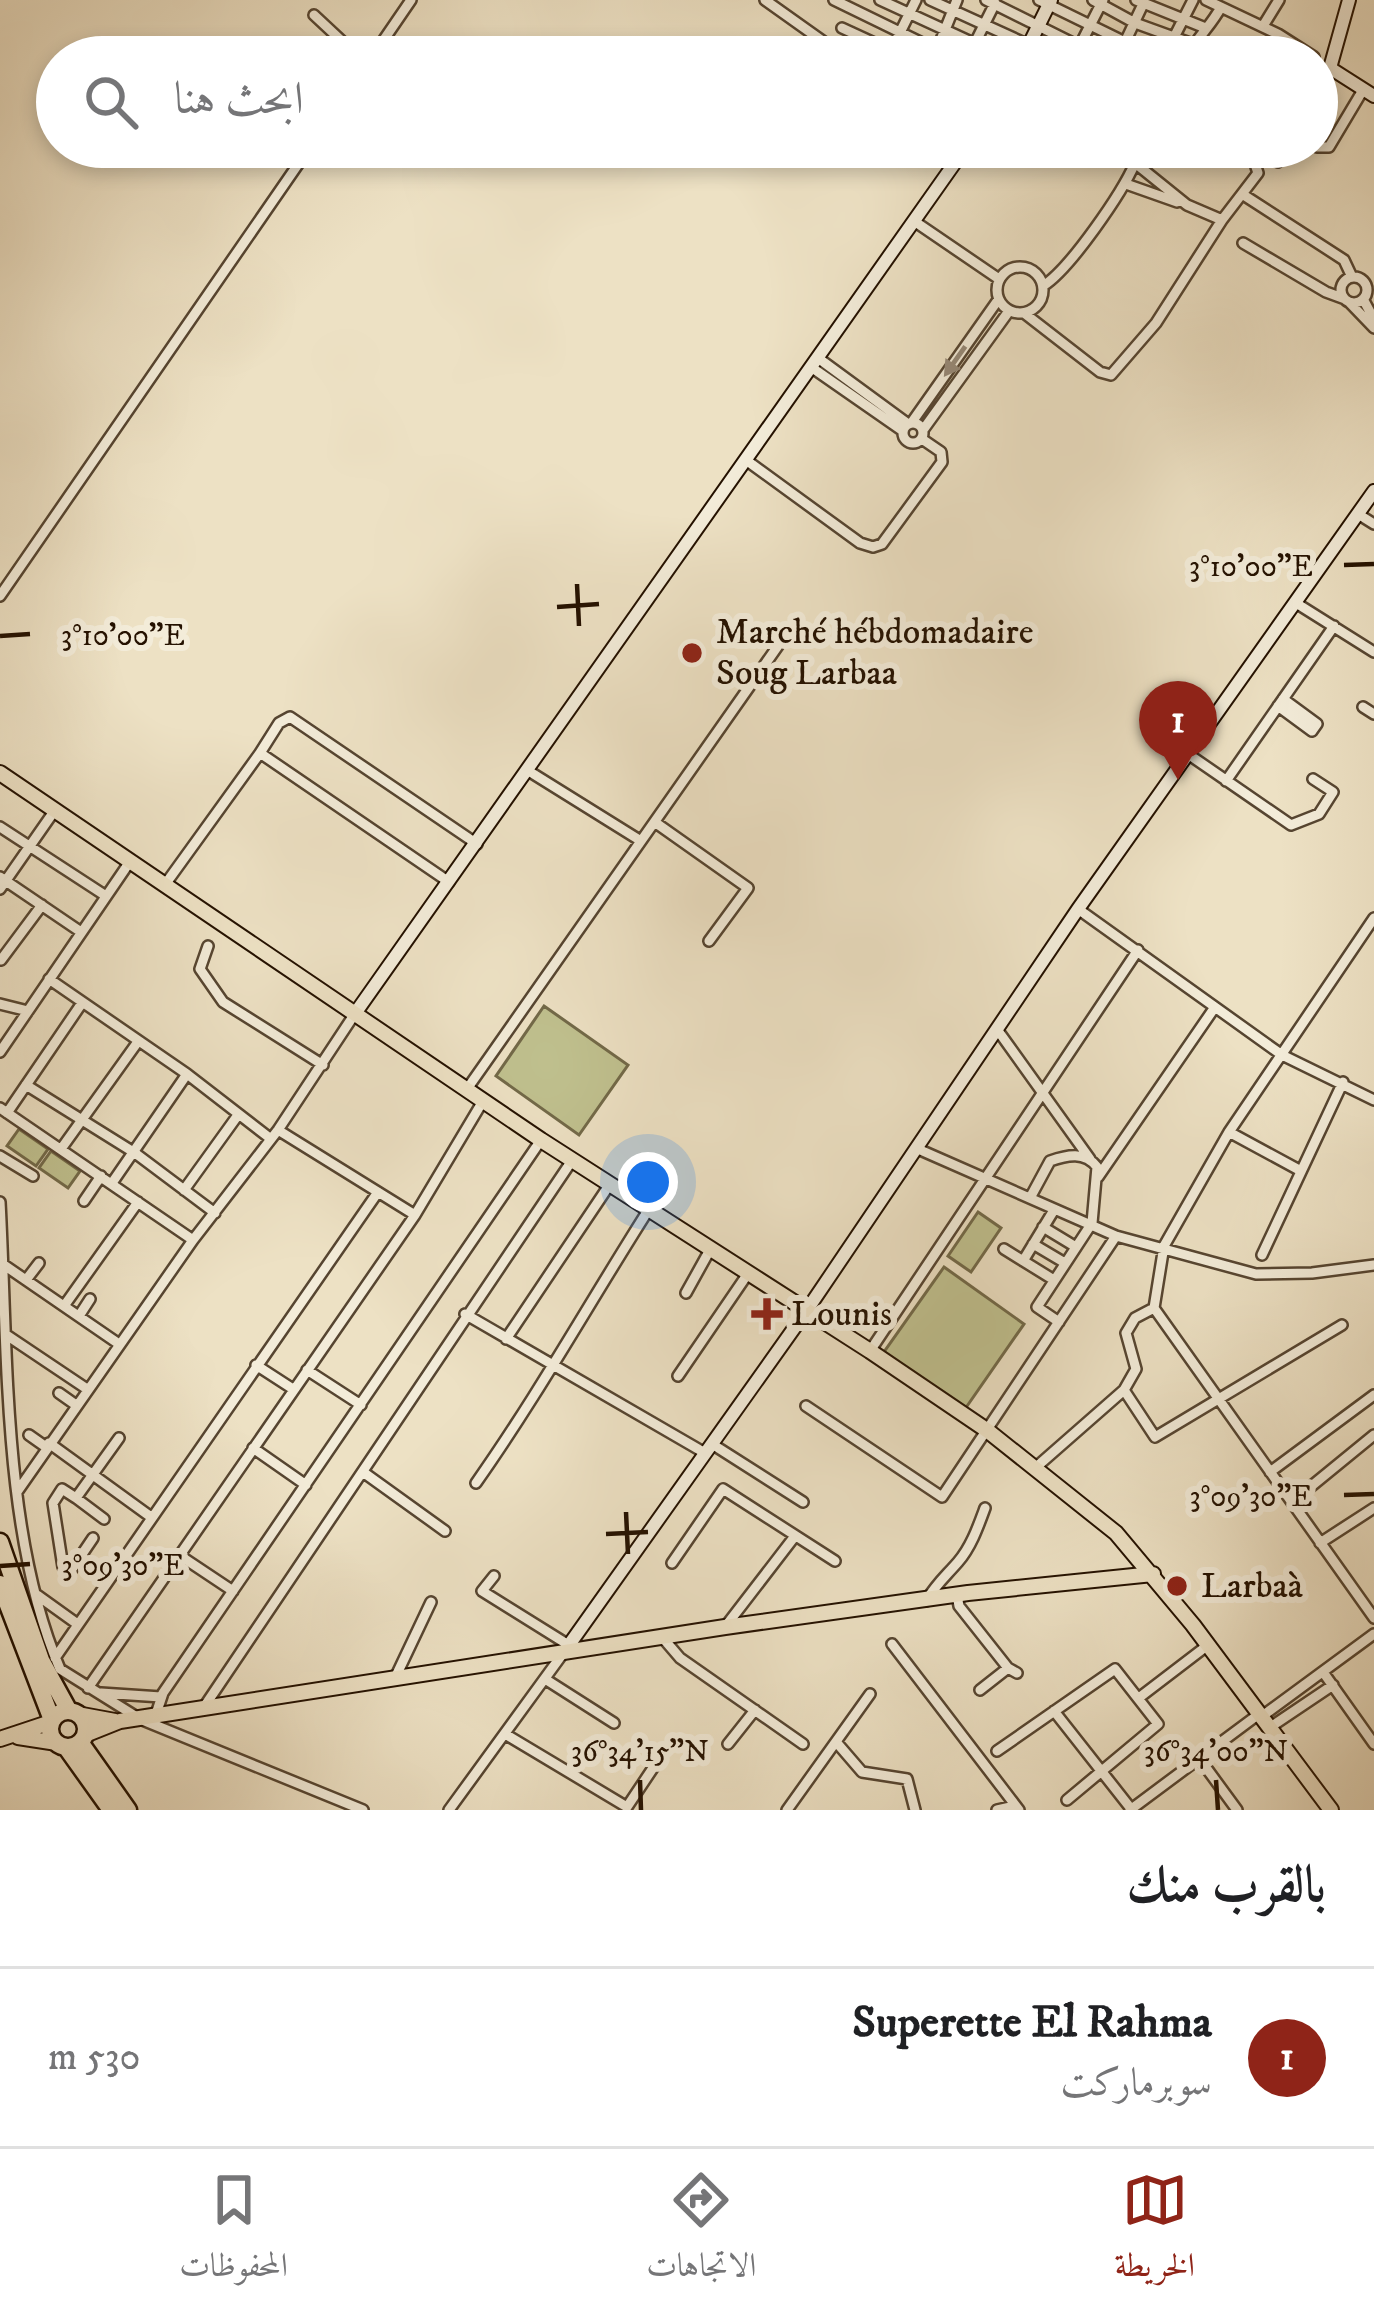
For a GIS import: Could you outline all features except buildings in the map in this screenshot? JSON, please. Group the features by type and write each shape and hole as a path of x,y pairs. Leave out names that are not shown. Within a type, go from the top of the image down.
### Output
{"highway":[{"path":"0,1542 5,1593 63,1717 85,1723 72,1742"},
{"path":"5,1593 36,1591"},
{"path":"5,1593 39,1633 63,1717"},
{"path":"63,1717 51,1734 72,1742 128,1810"},
{"path":"72,1742 111,1810"}],"main road":[{"path":"0,773 541,1141 988,1432 1115,1532 1154,1574 1330,1810"},
{"path":"6,1738 63,1717 120,1721 201,1711 565,1648 957,1595 1154,1574"},
{"path":"6,1738 72,1742 120,1721"}],"street":[{"path":"386,36 411,0"},
{"path":"765,0 816,36"},
{"path":"834,0 910,36"},
{"path":"880,0 956,36"},
{"path":"898,36 916,0"},
{"path":"930,0 1000,36"},
{"path":"944,36 957,0"},
{"path":"1084,36 1098,2 1135,23 1175,36 1192,0"},
{"path":"1206,0 1280,36"},
{"path":"1263,26 1279,0"},
{"path":"1338,39 1349,0"},
{"path":"979,36 992,2 1056,36"},
{"path":"1033,36 1046,2 1112,36"},
{"path":"1128,36 1142,2 1203,27"},
{"path":"1198,36 1220,7"},
{"path":"314,15 336,36"},
{"path":"842,28 856,36"},
{"path":"1338,73 1368,93 1338,135"},
{"path":"0,596 296,168"},
{"path":"17,1492 193,1240 323,1065 951,168"},
{"path":"1042,286 1058,274 1126,184 1133,168"},
{"path":"1141,168 1187,205"},
{"path":"998,300 1111,375 1156,323 1256,168"},
{"path":"1126,184 1222,220"},
{"path":"1242,194 1343,260 1352,278 1366,284 1363,299 1374,324"},
{"path":"914,221 999,279"},
{"path":"1243,243 1347,300 1374,324"},
{"path":"1009,311 922,434 909,442 908,426 998,300 999,279 1020,267 1035,272 1042,286 1040,301 1024,314"},
{"path":"1347,300 1343,284 1352,278"},
{"path":"1347,300 1363,299"},
{"path":"746,460 860,543 880,546 942,462 941,452 922,434 814,362"},
{"path":"449,1810 807,1310 1078,909 1374,491"},
{"path":"1358,514 1374,524"},
{"path":"1296,603 1374,652"},
{"path":"1226,781 1334,626"},
{"path":"467,1089 787,633"},
{"path":"1363,707 1374,714"},
{"path":"164,886 279,723 290,717 477,844"},
{"path":"260,753 449,882"},
{"path":"1187,754 1292,824 1319,814 1334,792 1313,778"},
{"path":"527,770 640,842"},
{"path":"55,810 2,882 81,932"},
{"path":"656,823 748,888 710,941"},
{"path":"0,827 106,896"},
{"path":"0,1052 129,863"},
{"path":"1,960 42,905"},
{"path":"1078,909 1282,1055 1374,1100"},
{"path":"1374,918 1371,930 1229,1132 1164,1246 1154,1307 1374,1618"},
{"path":"208,946 200,968 223,1002 323,1065"},
{"path":"870,1351 1138,950"},
{"path":"49,979 238,1114 415,1215"},
{"path":"82,1003 4,1110 193,1240"},
{"path":"0,1004 28,1011"},
{"path":"1098,1178 1215,1007"},
{"path":"999,1032 1097,1167 1092,1223 1037,1306 1059,1322"},
{"path":"61,1149 136,1042"},
{"path":"112,1183 187,1074"},
{"path":"1262,1255 1343,1082"},
{"path":"26,1084 135,1153 214,1214"},
{"path":"92,1690 179,1555 415,1215 483,1101"},
{"path":"184,1190 238,1114"},
{"path":"1229,1132 1301,1172"},
{"path":"147,1718 541,1141"},
{"path":"918,1149 1116,1236 1256,1274 1374,1265"},
{"path":"1030,1198 1050,1161 1069,1155 1090,1159"},
{"path":"0,1156 33,1177"},
{"path":"201,1711 573,1159"},
{"path":"83,1201 101,1176"},
{"path":"506,1339 610,1183"},
{"path":"55,1658 377,1192"},
{"path":"0,1202 17,1492 39,1633 63,1673 92,1690 364,1810"},
{"path":"64,1306 138,1202"},
{"path":"476,1483 524,1418 551,1364 650,1209"},
{"path":"1023,1261 1054,1210"},
{"path":"1043,1227 1076,1247"},
{"path":"806,1406 943,1498 1116,1236"},
{"path":"1034,1244 1066,1263"},
{"path":"686,1293 711,1249"},
{"path":"1004,1250 1054,1280"},
{"path":"26,1280 39,1263"},
{"path":"4,1265 119,1344"},
{"path":"678,1376 748,1272"},
{"path":"79,1316 90,1299"},
{"path":"1034,1469 1124,1390 1136,1370 1126,1333 1135,1318 1154,1307"},
{"path":"465,1314 802,1502"},
{"path":"1124,1390 1155,1437 1342,1325"},
{"path":"8,1336 87,1389"},
{"path":"256,1365 293,1389"},
{"path":"307,1370 361,1406"},
{"path":"59,1393 76,1405"},
{"path":"1270,1472 1374,1395"},
{"path":"1292,1502 1374,1435"},
{"path":"29,1436 151,1516"},
{"path":"76,1498 119,1438"},
{"path":"253,1448 306,1485"},
{"path":"362,1472 445,1531"},
{"path":"93,1538 70,1572 63,1567 53,1503 62,1489 104,1519"},
{"path":"672,1562 723,1489 835,1561"},
{"path":"926,1601 973,1539 985,1508"},
{"path":"1320,1543 1374,1508"},
{"path":"725,1627 795,1536"},
{"path":"179,1555 233,1592"},
{"path":"494,1576 482,1591 565,1648"},
{"path":"36,1591 76,1623"},
{"path":"957,1595 959,1606 1012,1671 980,1690"},
{"path":"395,1678 431,1602"},
{"path":"1263,1719 1374,1634"},
{"path":"662,1637 680,1658 803,1744"},
{"path":"892,1644 1016,1808"},
{"path":"1139,1697 1208,1645"},
{"path":"997,1751 1115,1669 1158,1724 1067,1800"},
{"path":"1323,1672 1374,1744"},
{"path":"545,1679 614,1723"},
{"path":"1054,1712 1131,1810 1199,1758 1333,1684"},
{"path":"92,1690 160,1697"},
{"path":"787,1810 870,1694"},
{"path":"728,1744 754,1710"},
{"path":"505,1734 627,1808 657,1762"},
{"path":"837,1742 862,1772 907,1779 915,1810"},
{"path":"1199,1758 1237,1810"},
{"path":"997,1810 1016,1808"}],"green space":[{"path":"544,1006 628,1065 579,1135 496,1076"},
{"path":"19,1129 48,1149 36,1166 7,1146"},
{"path":"51,1151 80,1171 68,1188 39,1168"},
{"path":"978,1212 1001,1228 971,1272 948,1256"},
{"path":"944,1267 1024,1324 965,1409 884,1352"}],"place":[{"name":"Marché hébdomadaire Soug Larbaa","path":"692,653"},
{"name":"Superette El Rahma","path":"1178,780"},
{"name":"Lounis","path":"767,1314"},
{"name":"Larbaà","path":"1177,1586"}]}
